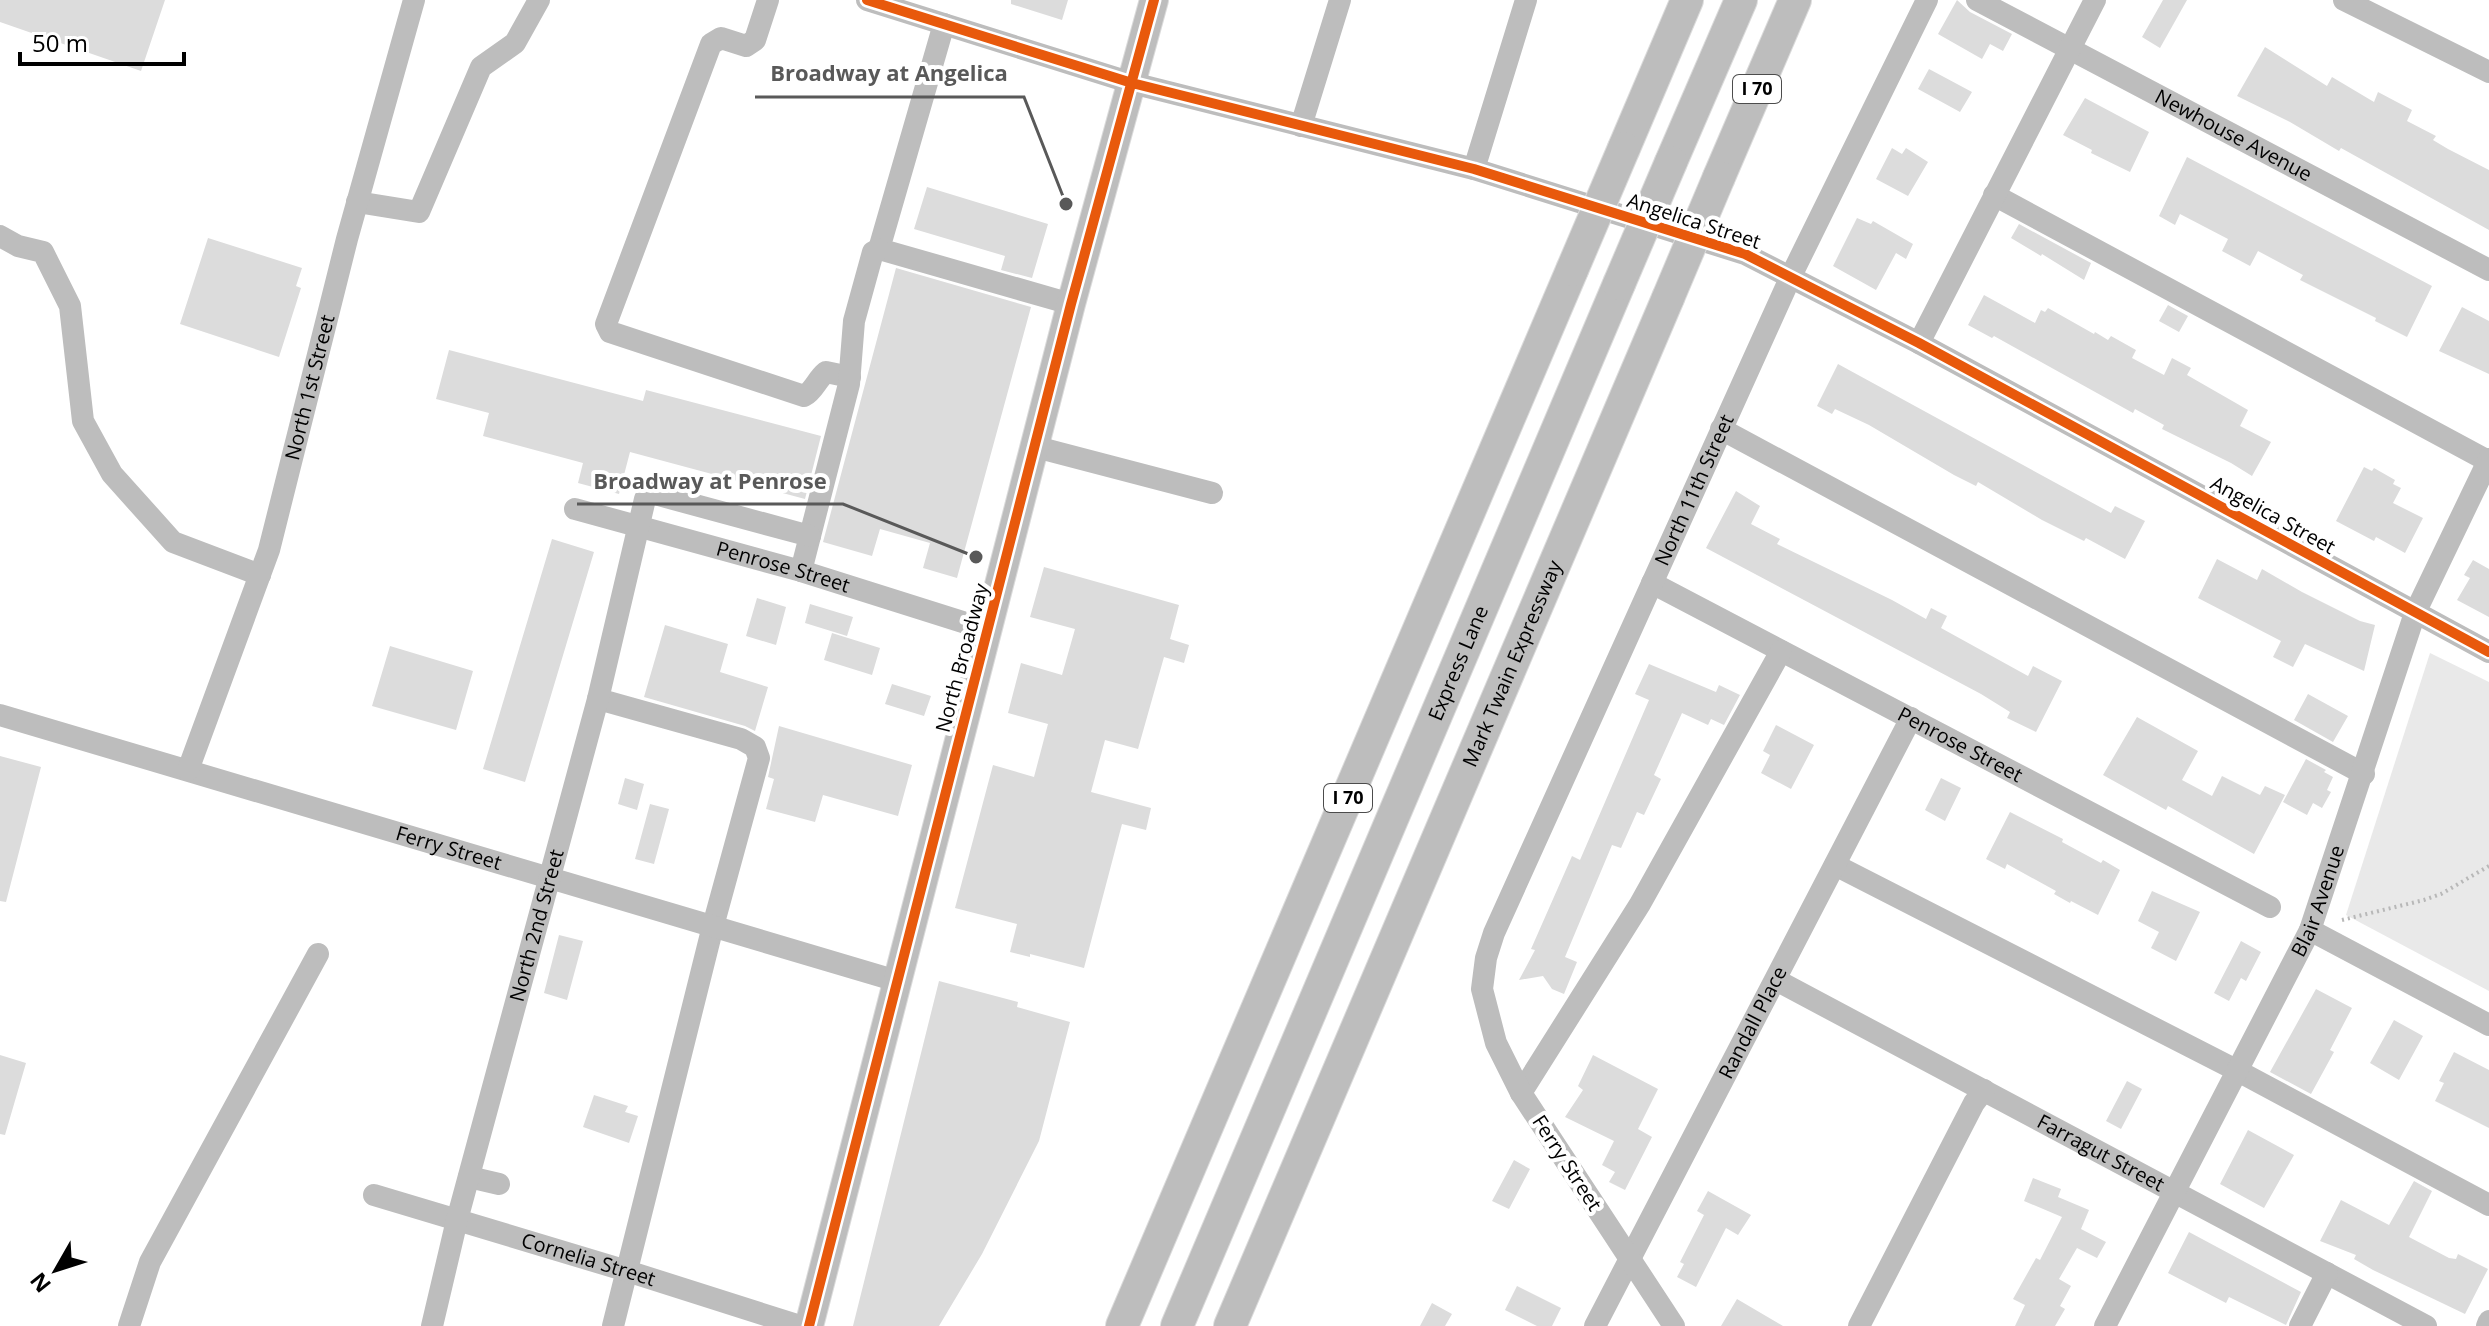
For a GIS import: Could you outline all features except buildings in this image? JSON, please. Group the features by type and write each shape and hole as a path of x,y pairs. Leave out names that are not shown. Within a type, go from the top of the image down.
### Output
{"highway":[{"name":"I 70","path":"1122,1326 1687,0"},
{"name":"Express Lane","path":"1177,1326 1741,0"},
{"name":"Mark Twain Expressway","path":"1230,1326 1795,0"}],"main road":[{"name":"North Broadway","path":"809,1326 1071,304 1154,0"}],"street":[{"name":"North 1st Street","path":"188,770 269,550 357,202 414,0"},
{"path":"357,202 419,212 481,67 515,43 539,0"},
{"path":"768,0 755,40 746,46 721,38 711,44 606,324 610,332 804,396 811,393 820,376 826,372 850,377"},
{"name":"Angelica Street","path":"867,0 1132,83 1474,169 1745,254 1919,343 2489,652"},
{"path":"1301,126 1340,0"},
{"path":"1474,169 1526,0"},
{"name":"North 11th Street","path":"1482,989 1486,958 1494,933 1791,276 1927,0"},
{"name":"Newhouse Avenue","path":"1977,0 2489,270"},
{"path":"1919,343 2095,0"},
{"path":"2344,0 2489,72"},
{"path":"879,249 944,24"},
{"path":"1994,195 2489,460"},
{"path":"0,236 18,246 43,252 70,306 83,421 112,474 173,542 260,575"},
{"path":"801,571 850,377 854,321 873,252 879,249 1071,304"},
{"path":"1721,429 2364,774"},
{"path":"1036,447 1212,493"},
{"name":"Blair Avenue","path":"2105,1326 2310,930 2415,613 2489,460"},
{"name":"North 2nd Street","path":"432,1326 457,1220 552,878 645,499 651,493 810,536"},
{"name":"Penrose Street","path":"575,509 801,571 988,630"},
{"name":"Penrose Street","path":"1652,583 2270,907"},
{"path":"1521,1093 1683,832 1781,651"},
{"path":"598,699 741,739 755,747 759,758 713,926 613,1326"},
{"name":"Ferry Street","path":"0,715 897,981"},
{"name":"Randall Place","path":"1595,1326 1911,718"},
{"path":"1835,865 2238,1071 2489,1205"},
{"path":"2310,930 2489,1025"},
{"path":"129,1326 150,1262 318,954"},
{"name":"Farragut Street","path":"1776,980 2426,1326"},
{"name":"Ferry Street","path":"1482,989 1496,1043 1521,1093 1674,1326"},
{"path":"1859,1326 1974,1103 1984,1090"},
{"path":"469,1177 499,1184"},
{"name":"Cornelia Street","path":"374,1195 800,1326"},
{"path":"2300,1326 2327,1273"}],"path":[{"path":"2342,920 2441,894 2489,866"}],"shaded area":[{"path":"2430,653 2489,682 2489,991 2346,915"}],"cycle path":[{"path":"867,0 1132,83 1474,169 1745,254 1919,343 2489,652"},
{"path":"809,1326 1071,304 1154,0"}],"place":[{"name":"Broadway at Angelica","path":"1066,204"},
{"name":"Broadway at Penrose","path":"976,557"}]}
